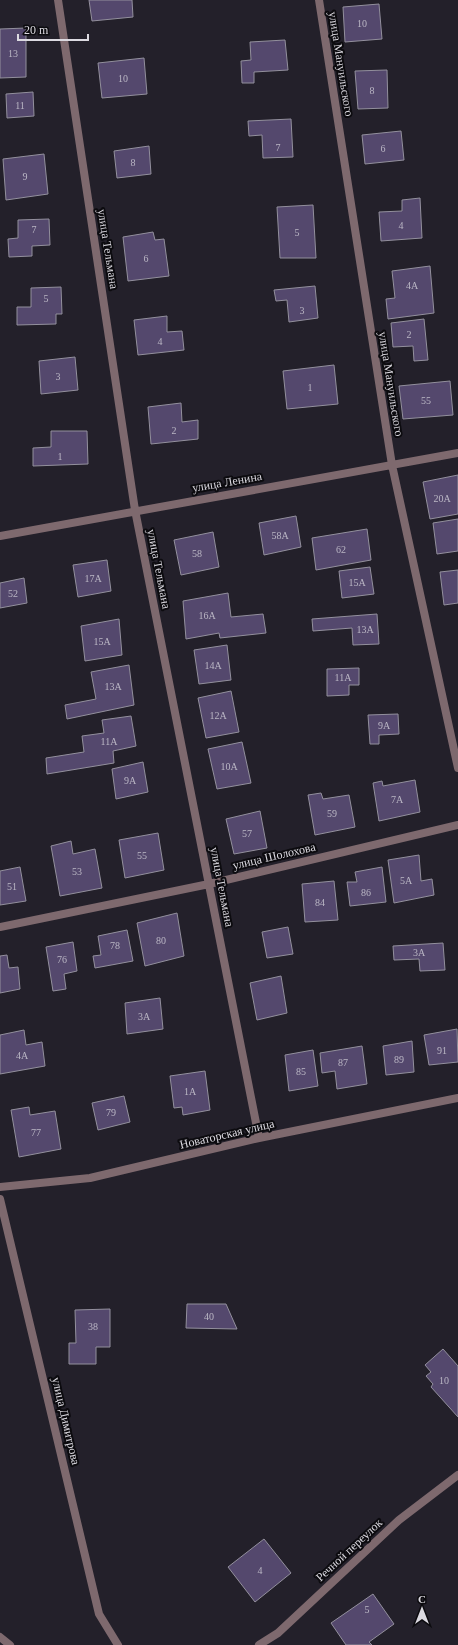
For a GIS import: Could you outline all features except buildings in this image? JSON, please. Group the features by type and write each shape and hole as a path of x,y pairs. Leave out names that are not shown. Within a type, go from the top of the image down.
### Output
{"street":[{"name":"улица Тельмана","path":"58,0 135,510 259,1138"},
{"name":"улица Мануильского","path":"318,0 392,465 458,768"},
{"name":"улица Ленина","path":"0,536 135,510 458,453"},
{"name":"улица Шолохова","path":"0,927 209,884 458,825"},
{"name":"Новаторская улица","path":"0,1187 90,1178 259,1138 458,1098"},
{"name":"улица Димитрова","path":"0,1198 100,1614 118,1645"},
{"name":"Речной переулок","path":"259,1645 278,1633 399,1520 458,1474"},
{"path":"0,1637 10,1645"}]}
